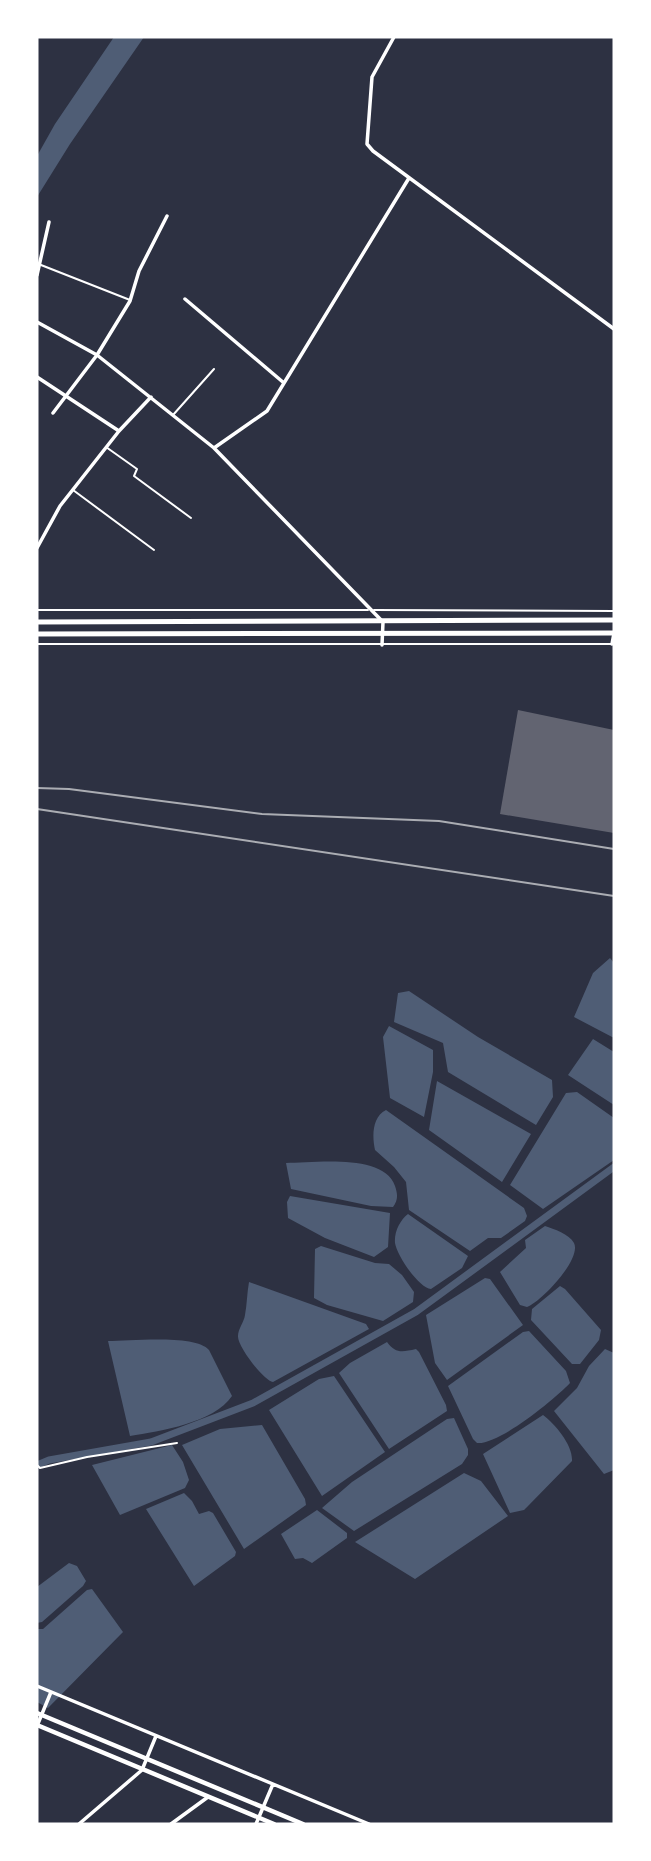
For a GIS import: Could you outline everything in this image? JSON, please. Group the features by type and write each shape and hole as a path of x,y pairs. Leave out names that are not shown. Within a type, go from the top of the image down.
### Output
{"main road":[{"path":"37,622 614,620"},
{"path":"37,634 614,633"}],"street":[{"path":"394,37 372,77 367,144 614,329"},
{"path":"214,448 267,411 410,177"},
{"path":"53,413 97,355 130,300 139,271 167,215"},
{"path":"37,275 49,222"},
{"path":"185,299 284,383"},
{"path":"37,322 97,355 214,448 383,622 382,645"},
{"path":"37,377 119,430"},
{"path":"37,548 60,506 119,430 151,397"},
{"path":"613,643 614,633"},
{"path":"37,1686 369,1824"},
{"path":"51,1692 39,1714 37,1725 274,1824"},
{"path":"39,1714 303,1824"},
{"path":"79,1824 142,1770 156,1736"},
{"path":"256,1824 273,1784"},
{"path":"171,1824 208,1797"}],"lane":[{"path":"40,264 130,300"},
{"path":"173,415 214,369"},
{"path":"106,447 137,469 134,476 191,518"},
{"path":"73,489 154,550"},
{"path":"37,610 614,611"},
{"path":"37,644 613,643"},
{"path":"37,1465 40,1468 88,1457 177,1443"}],"water":[{"path":"114,37 144,37 37,197 37,156 55,124"},
{"path":"610,958 614,963 614,1038 574,1017 593,973"},
{"path":"409,991 478,1037 552,1080 553,1097 536,1125 448,1072 443,1043 394,1022 398,993"},
{"path":"389,1026 433,1050 433,1072 424,1117 390,1098 383,1037"},
{"path":"593,1039 614,1052 614,1105 568,1075"},
{"path":"437,1081 531,1134 502,1182 429,1130"},
{"path":"577,1092 614,1118 614,1160 543,1209 510,1185 566,1093"},
{"path":"386,1110 524,1208 527,1216 525,1221 501,1238 488,1238 470,1251 409,1210 406,1182 375,1150 373,1133 376,1122"},
{"path":"347,1162 377,1168 388,1176 395,1186 396,1202 393,1207 371,1206 291,1189 286,1163"},
{"path":"290,1196 390,1213 388,1247 374,1257 325,1238 288,1218 287,1202"},
{"path":"408,1214 468,1256 462,1268 431,1289 421,1283 404,1263 395,1243 400,1223"},
{"path":"545,1226 569,1237 575,1250 559,1279 527,1307 520,1305 500,1272 526,1248 525,1240"},
{"path":"321,1246 375,1263 389,1264 402,1275 414,1292 413,1302 383,1321 327,1305 314,1298 315,1249"},
{"path":"485,1278 490,1279 523,1325 447,1380 435,1363 426,1315"},
{"path":"249,1282 366,1324 369,1329 273,1382 258,1370 239,1341 238,1333 245,1315"},
{"path":"560,1286 601,1330 599,1340 580,1364 572,1364 531,1320 532,1309"},
{"path":"529,1331 566,1371 570,1383 540,1410 512,1429 487,1442 477,1443 448,1386 523,1332"},
{"path":"177,1340 202,1345 209,1350 232,1396 213,1413 200,1419 130,1436 108,1341"},
{"path":"387,1342 396,1350 416,1349 419,1352 447,1411 389,1449 339,1373 350,1363"},
{"path":"605,1349 614,1353 614,1470 604,1474 554,1411 577,1388 589,1366"},
{"path":"334,1376 385,1452 322,1496 269,1410 319,1379"},
{"path":"543,1415 558,1429 570,1448 572,1461 524,1510 510,1513 483,1454"},
{"path":"454,1418 468,1449 468,1455 462,1464 354,1531 322,1508 352,1482 447,1419"},
{"path":"262,1425 306,1505 244,1549 182,1445 220,1429"},
{"path":"172,1445 183,1462 189,1480 185,1488 120,1515 92,1465"},
{"path":"464,1473 481,1481 508,1516 415,1579 355,1542"},
{"path":"184,1493 199,1514 209,1511 213,1513 236,1552 235,1556 194,1586 146,1509"},
{"path":"317,1510 347,1533 347,1538 312,1563 303,1558 295,1559 281,1534"},
{"path":"69,1563 77,1566 86,1581 42,1622 37,1623 37,1587"},
{"path":"92,1589 123,1632 48,1708 37,1702 37,1629 43,1629 87,1590"}],"building":[{"path":"518,710 614,730 614,833 500,814"}],"waterway":[{"path":"37,1465 49,1460 151,1442 253,1403 416,1312 614,1167"}],"railway":[{"path":"37,788 69,789 262,814 439,821 614,849"},
{"path":"37,809 614,896"}]}
